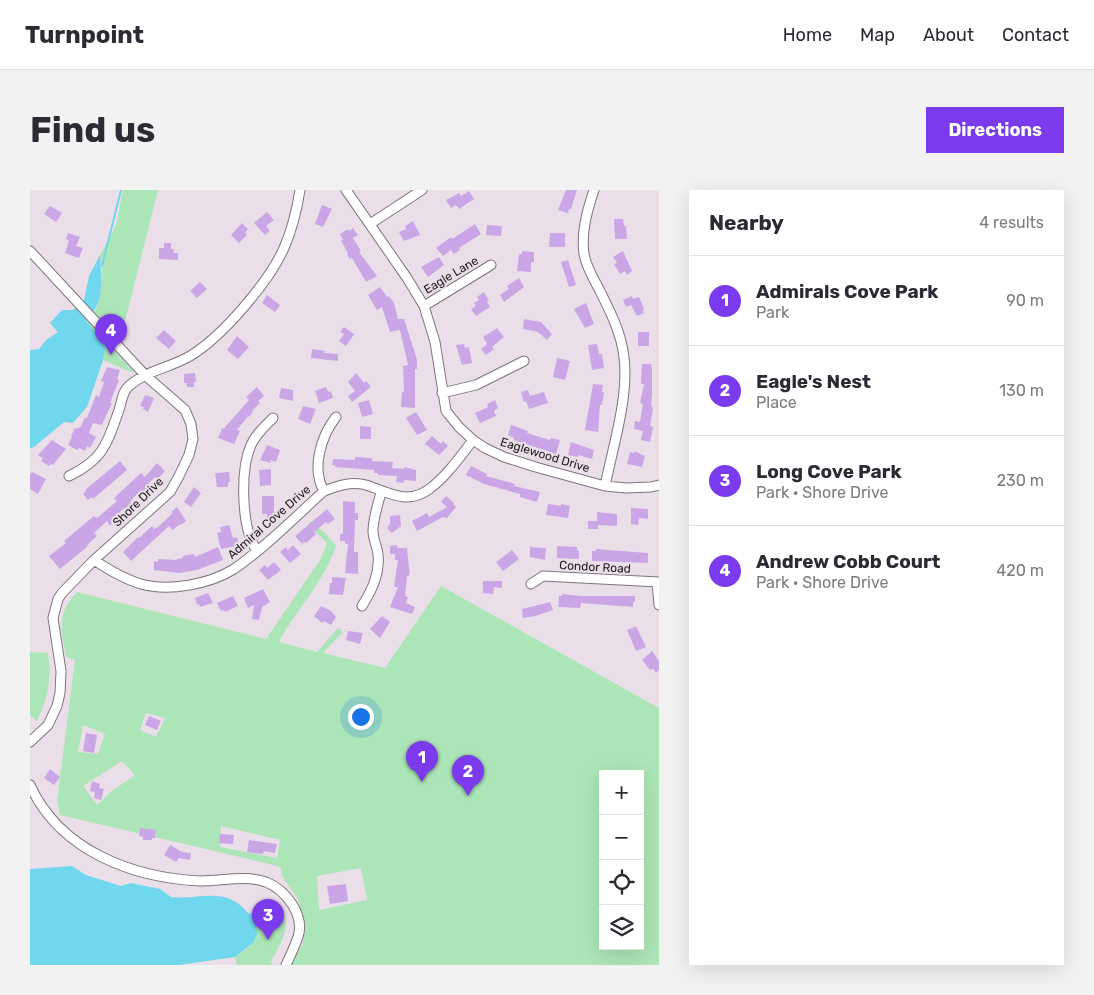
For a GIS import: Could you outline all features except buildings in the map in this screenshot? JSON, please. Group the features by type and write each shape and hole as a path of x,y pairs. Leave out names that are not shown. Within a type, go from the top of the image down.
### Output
{"street":[{"path":"69,476 85,468 100,456 108,440 123,393 128,387 145,374 190,356 216,336 244,306 273,269 284,248 300,190"},
{"name":"Eaglewood Drive","path":"346,190 407,278 424,306 435,342 446,411 458,427 485,448 504,457 605,486 626,488 659,486"},
{"path":"370,224 422,190"},
{"path":"594,190 586,216 583,238 584,255 619,331 624,357 625,377 621,409 605,486"},
{"name":"Shore Drive","path":"30,251 145,374 185,410 191,424 192,439 189,455 180,476 170,492 94,560 62,593 55,606 54,618 62,671 60,693 57,706 48,725 30,742"},
{"name":"Eagle Lane","path":"424,306 491,265"},
{"path":"442,394 476,385 524,361"},
{"path":"324,491 318,482 317,465 327,428 336,417"},
{"path":"257,551 252,544 245,507 246,464 250,446 259,431 273,418"},
{"name":"Admiral Cove Drive","path":"94,560 119,576 143,585 172,587 196,584 232,570 257,551 324,491 336,486 350,484 365,485 381,492 409,497 428,490 450,470 473,440"},
{"path":"362,606 371,592 378,567 378,554 373,532 374,519 381,492"},
{"name":"Condor Road","path":"532,584 543,576 658,582"},
{"path":"658,582 659,605"},
{"path":"30,785 42,806 55,823 74,840 96,855 124,866 162,876 201,881 253,879 275,887 290,902 296,914 298,924 298,936 286,965"}],"green space":[{"path":"123,190 158,190 121,337 106,342 133,373 103,360 106,344 86,321 96,309 100,299 102,266 100,255 116,225"},
{"path":"311,521 336,546 317,584 279,642 317,652 338,628 343,632 323,653 385,668 441,586 659,708 659,965 290,965 303,944 305,927 298,899 281,875 282,870 278,866 60,815 57,801 75,660 66,657 62,623 66,607 77,592 266,639 320,560 327,543 308,524","holes":["146,713 165,718 156,737 140,730","83,725 105,734 98,754 78,752","122,761 135,775 112,791 97,805 83,786","221,826 280,840 277,858 220,847","361,868 367,900 319,910 317,876"]},
{"path":"30,652 48,653 50,671 44,705 37,721 30,716"},
{"path":"283,911 286,925 285,931 271,962 273,965 237,965 235,957 254,941 256,926"}],"water":[{"path":"100,255 100,296 95,309 86,321 106,344 103,360 87,407 73,423 64,422 34,447 30,448 30,350 39,349 46,340 58,332 50,323 62,310 72,310 83,305 89,276"},
{"path":"72,866 86,875 121,886 131,883 160,889 171,897 222,897 240,905 249,914 265,908 272,910 256,926 257,934 253,943 235,957 179,965 30,965 30,869"}],"waterway":[{"path":"102,266 121,190"}],"place":[{"name":"Andrew Cobb Court","path":"111,355"},
{"name":"Admirals Cove Park","path":"422,782"},
{"name":"Eagle's Nest","path":"468,796"},
{"name":"Long Cove Park","path":"268,940"}]}
